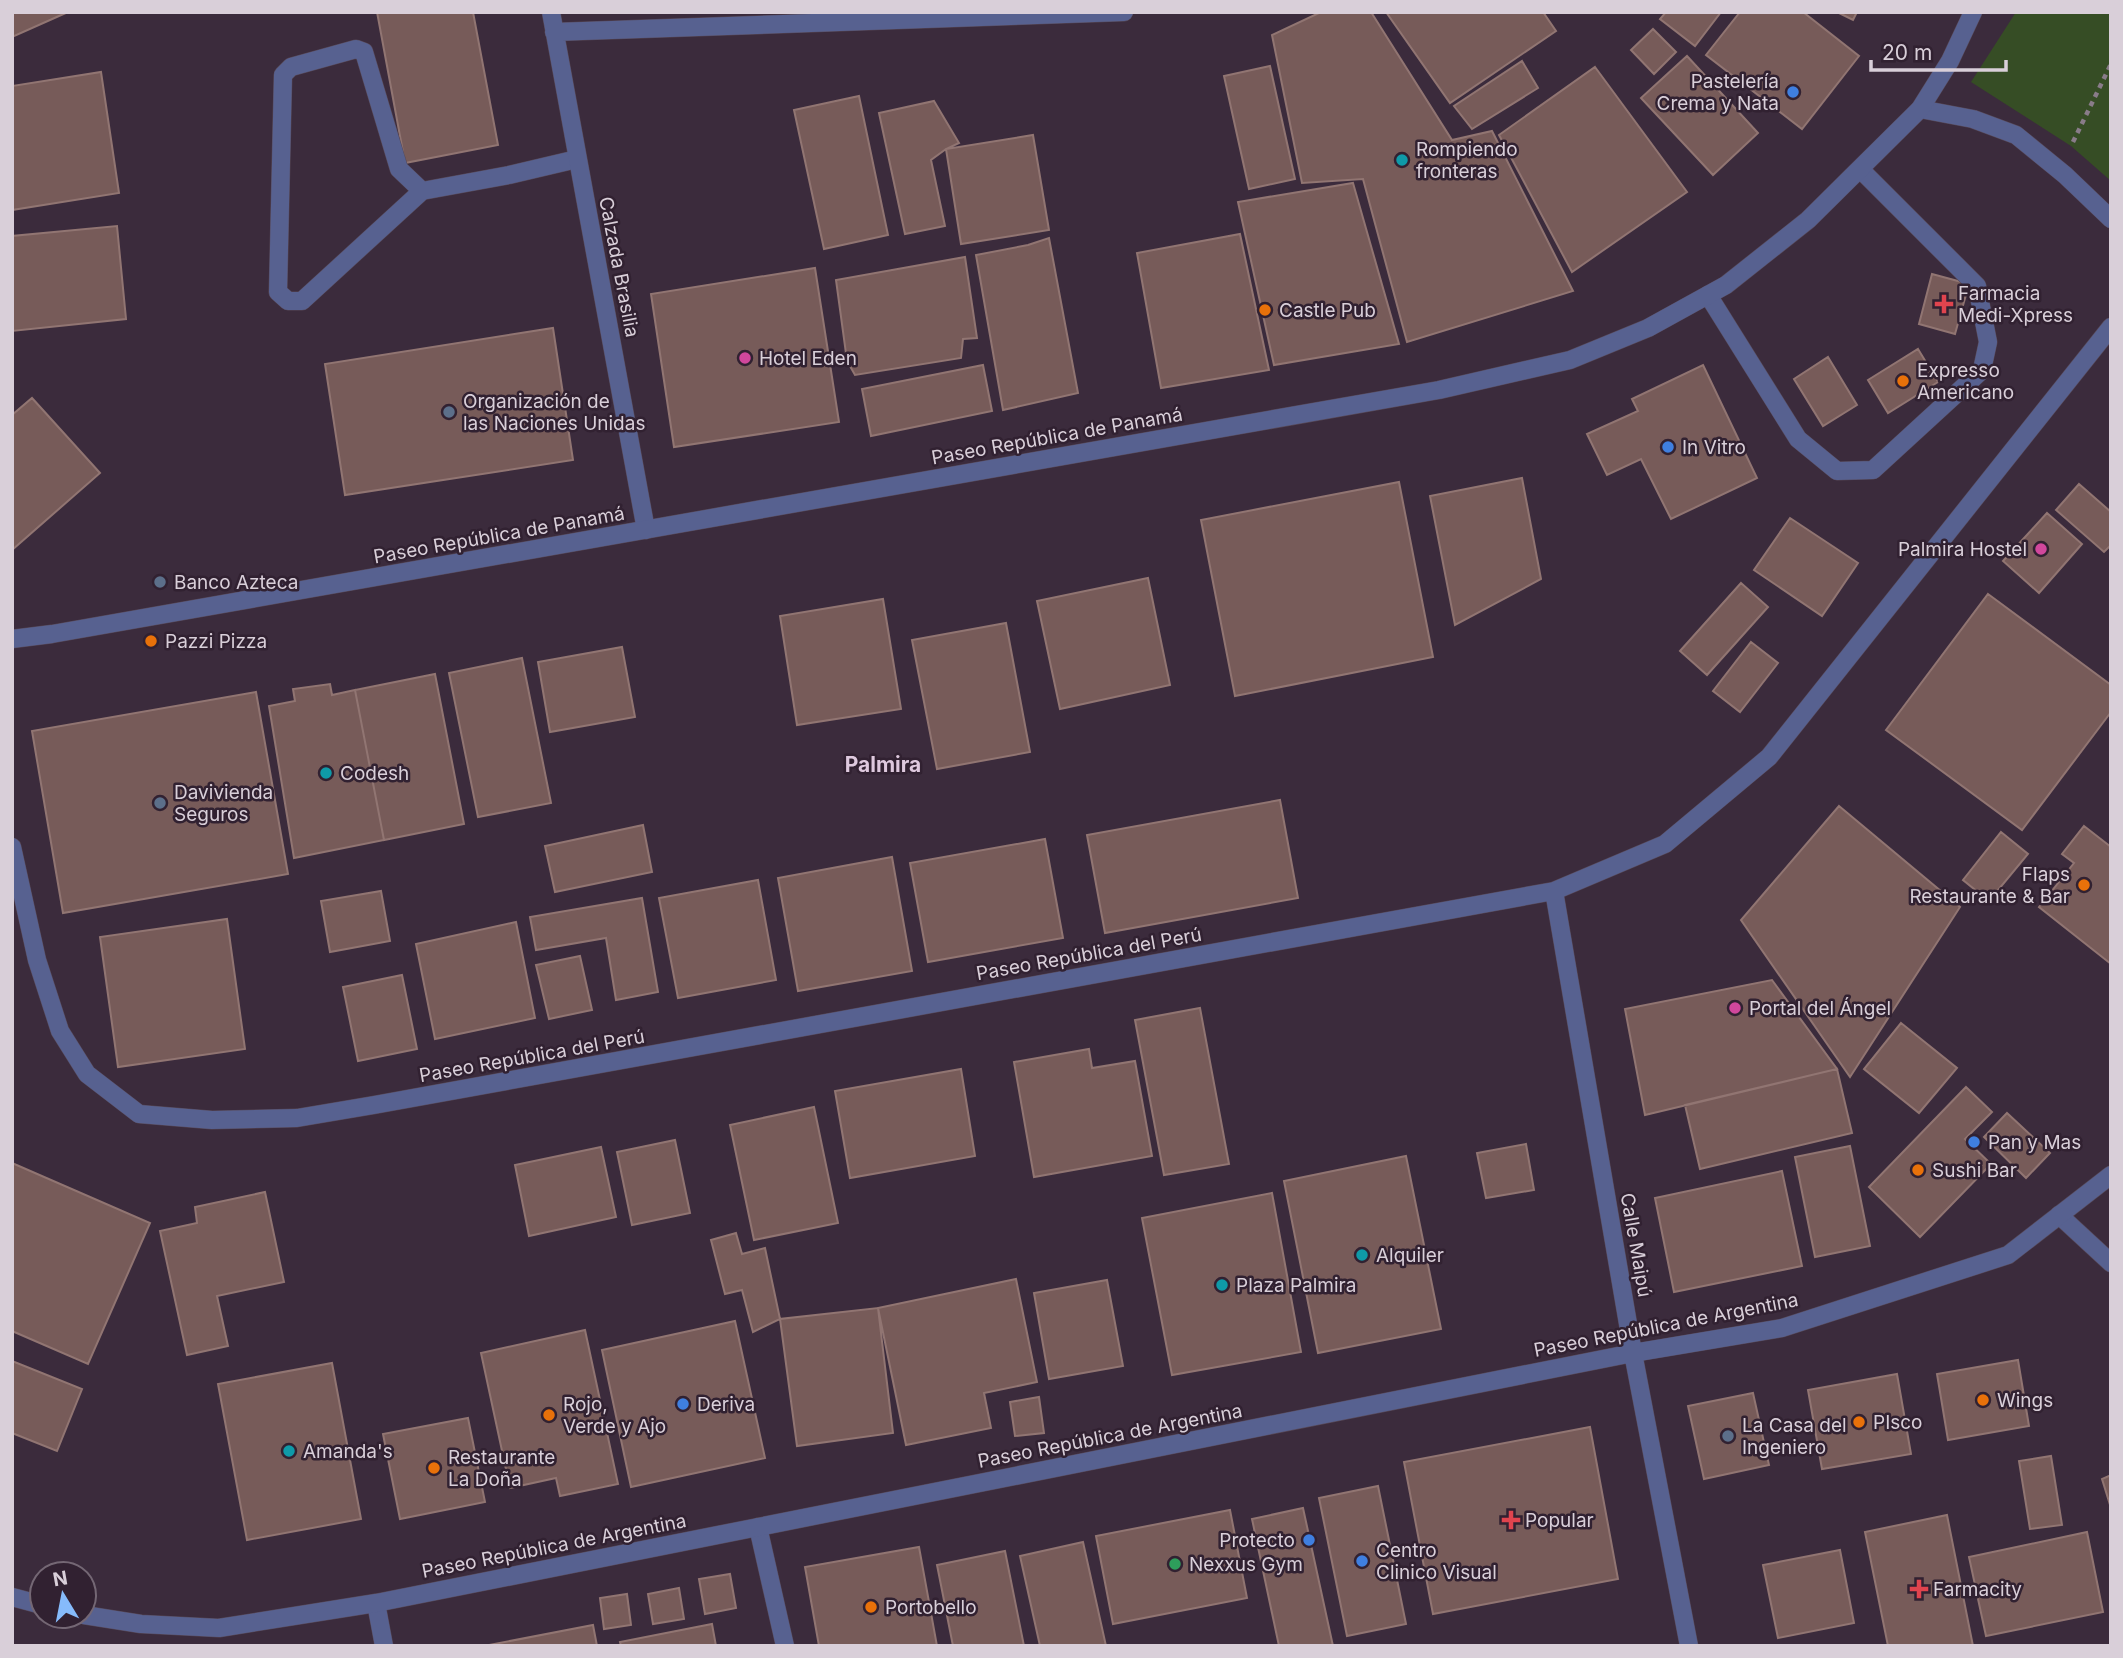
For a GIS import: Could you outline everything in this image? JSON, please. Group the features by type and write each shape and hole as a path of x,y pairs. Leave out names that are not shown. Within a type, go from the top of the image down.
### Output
{"street":[{"name":"Calzada Brasilia","path":"551,12 646,530"},
{"path":"554,32 1124,12"},
{"name":"Paseo República de Panamá","path":"12,639 1439,390 1570,360 1648,328 1726,285 1808,220 1920,109 1950,61 1973,12"},
{"path":"422,191 399,169 364,52 356,50 291,67 283,75 278,292 288,301 302,301 422,191 577,159"},
{"path":"1920,109 1973,119 2016,135 2066,175 2111,219"},
{"path":"1708,295 1798,439 1837,471 1873,470 1982,370 1988,342 1977,286 1861,170"},
{"name":"Paseo República del Perú","path":"12,847 37,960 60,1031 87,1074 139,1114 212,1120 297,1118 374,1105 1553,891 1665,845 1769,757 2111,327"},
{"name":"Calle Maipú","path":"1553,891 1633,1353 1689,1646"},
{"name":"Paseo República de Argentina","path":"98,1617 141,1624 219,1628 376,1603 1633,1353 1782,1328 2008,1255 2111,1175"},
{"path":"2059,1215 2111,1263"},
{"path":"758,1527 785,1646"},
{"path":"376,1603 384,1646"}],"path":[{"path":"2071,146 2111,64"}],"green space":[{"path":"2016,12 2111,12 2111,181 2071,146 1971,82"}],"building":[{"path":"12,12 68,12 12,37"},
{"path":"377,12 473,12 498,145 405,163"},
{"name":"Rompiendo fronteras","path":"1321,12 1371,12 1452,140 1492,131 1573,291 1407,342 1363,179 1302,183 1272,35"},
{"path":"1386,12 1543,12 1556,31 1450,103"},
{"path":"1666,12 1721,12 1695,46 1660,19"},
{"name":"Pastelería Crema y Nata","path":"1740,12 1803,12 1859,56 1802,129 1706,55"},
{"path":"1837,12 1857,12 1853,20"},
{"path":"1653,29 1676,52 1654,74 1631,50"},
{"path":"1687,56 1758,133 1713,175 1641,98"},
{"path":"1522,61 1538,88 1472,129 1454,106"},
{"path":"1270,66 1295,179 1249,189 1224,76"},
{"path":"1595,67 1687,192 1572,272 1499,135"},
{"path":"101,72 119,193 12,210 12,86"},
{"path":"859,96 888,235 824,249 794,110"},
{"path":"934,101 959,143 931,160 945,226 905,234 879,113"},
{"path":"1033,135 1049,230 961,244 946,149"},
{"path":"1353,183 1399,344 1274,365 1238,202"},
{"path":"117,226 126,319 12,331 12,236"},
{"path":"1240,234 1269,370 1161,388 1137,253"},
{"path":"1049,238 1078,393 1003,410 976,255"},
{"path":"965,257 977,338 963,339 961,358 855,375 847,361 836,280"},
{"name":"Hotel Eden","path":"815,268 839,422 674,447 651,294"},
{"name":"Farmacia Medi-Xpress","path":"1932,274 1969,284 1955,334 1919,324"},
{"name":"Organización de las Naciones Unidas","path":"553,328 573,460 345,495 325,364"},
{"name":"Expresso Americano","path":"1918,349 1938,382 1888,413 1868,380"},
{"path":"1828,357 1857,405 1823,426 1794,379"},
{"path":"983,365 992,411 871,436 862,389"},
{"name":"In Vitro","path":"1703,365 1757,478 1671,519 1641,459 1607,475 1587,434 1638,411 1632,399"},
{"path":"32,398 100,473 12,550 12,415"},
{"path":"1522,478 1541,579 1455,625 1430,496"},
{"path":"1399,482 1433,657 1235,696 1201,520"},
{"path":"2079,484 2111,512 2111,545 2104,552 2056,510"},
{"path":"2047,513 2082,544 2039,593 2003,561"},
{"path":"1790,518 1858,563 1822,616 1754,570"},
{"path":"1148,578 1170,685 1060,709 1037,601"},
{"path":"1741,583 1768,607 1707,675 1680,651"},
{"path":"1988,594 2111,685 2111,712 2022,830 1886,730"},
{"path":"883,599 901,709 797,725 780,616"},
{"path":"1006,623 1030,752 937,769 912,640"},
{"path":"1751,642 1778,663 1740,712 1713,691"},
{"path":"622,647 635,717 550,732 538,662"},
{"path":"522,658 551,803 478,817 449,673"},
{"path":"435,674 464,824 384,840 355,690"},
{"name":"Codesh","path":"330,684 332,695 355,690 384,840 294,858 269,706 295,701 293,689"},
{"name":"Davivienda Seguros","path":"256,692 288,874 63,913 32,731"},
{"path":"1280,800 1298,898 1105,933 1087,835"},
{"path":"1839,806 1960,907 1850,1077 1741,920"},
{"path":"643,825 652,872 555,892 545,846"},
{"name":"Flaps Restaurante & Bar","path":"2084,826 2111,847 2111,964 2039,907 2074,863 2062,854"},
{"path":"2001,832 2028,854 1989,901 1963,880"},
{"path":"1045,839 1063,938 928,962 910,863"},
{"path":"892,857 912,971 798,991 778,878"},
{"path":"758,880 776,980 678,998 659,898"},
{"path":"381,891 390,941 330,952 321,901"},
{"path":"642,898 658,992 616,1000 606,938 536,950 530,917"},
{"path":"227,919 245,1049 118,1067 100,937"},
{"path":"516,922 535,1018 435,1039 416,944"},
{"path":"580,956 592,1010 549,1019 536,965"},
{"path":"402,975 417,1049 358,1061 343,987"},
{"path":"1772,980 1837,1069 1645,1115 1625,1009"},
{"path":"1200,1008 1229,1164 1164,1175 1135,1020"},
{"path":"1901,1023 1957,1068 1919,1113 1864,1069"},
{"path":"1089,1049 1092,1068 1135,1061 1152,1156 1034,1177 1014,1062"},
{"path":"961,1069 975,1156 850,1178 835,1091"},
{"path":"1837,1069 1852,1133 1700,1169 1685,1105"},
{"path":"1966,1087 1992,1112 1965,1139 1991,1164 1920,1237 1869,1187"},
{"path":"814,1107 838,1223 754,1240 730,1125"},
{"path":"2007,1113 2050,1153 2026,1178 1984,1137"},
{"path":"675,1140 690,1213 632,1225 617,1152"},
{"path":"1526,1144 1534,1190 1486,1198 1477,1153"},
{"path":"1850,1146 1870,1246 1815,1257 1795,1157"},
{"path":"601,1147 616,1217 529,1236 515,1165"},
{"name":"Alquiler","path":"1406,1156 1441,1329 1318,1353 1284,1181"},
{"path":"12,1163 150,1223 88,1364 12,1331"},
{"path":"1782,1171 1802,1266 1674,1292 1655,1198"},
{"path":"265,1192 284,1282 217,1296 228,1346 187,1355 160,1231 197,1223 195,1207"},
{"name":"Plaza Palmira","path":"1272,1193 1301,1352 1172,1375 1142,1218"},
{"path":"736,1233 742,1254 765,1248 780,1319 753,1332 742,1290 725,1294 711,1240"},
{"path":"1016,1279 1037,1382 984,1393 991,1428 906,1445 878,1308"},
{"path":"1107,1280 1123,1366 1049,1379 1034,1293"},
{"path":"878,1308 893,1433 797,1446 780,1319"},
{"name":"Deriva","path":"735,1321 765,1458 631,1487 602,1350"},
{"name":"Rojo, Verde y Ajo","path":"585,1330 618,1484 560,1496 556,1478 510,1488 481,1353"},
{"name":"Wings","path":"2018,1360 2029,1426 1948,1440 1937,1374"},
{"path":"12,1361 82,1389 57,1451 12,1433"},
{"name":"Amanda's","path":"332,1363 361,1519 247,1540 218,1384"},
{"name":"PIsco","path":"1897,1374 1911,1454 1822,1469 1808,1390"},
{"name":"La Casa del Ingeniero","path":"1753,1393 1769,1465 1704,1479 1688,1406"},
{"path":"1039,1397 1044,1433 1015,1436 1010,1402"},
{"name":"Restaurante La Doña","path":"468,1418 485,1502 400,1519 383,1434"},
{"name":"Popular","path":"1590,1427 1618,1579 1433,1614 1404,1462"},
{"path":"2051,1456 2062,1525 2030,1529 2019,1461"},
{"path":"2111,1475 2111,1508 2102,1479"},
{"name":"Centro Clinico Visual","path":"1378,1486 1406,1624 1347,1636 1319,1498"},
{"path":"1303,1508 1333,1646 1279,1646 1252,1519"},
{"path":"1230,1510 1247,1598 1113,1624 1096,1536"},
{"name":"Farmacity","path":"1947,1515 1973,1646 1888,1646 1865,1532"},
{"path":"2087,1532 2103,1612 1986,1636 1969,1557"},
{"path":"1083,1542 1106,1646 1040,1646 1020,1556"},
{"name":"Portobello","path":"919,1547 937,1646 819,1646 805,1567"},
{"path":"1840,1550 1854,1623 1778,1638 1763,1565"},
{"path":"1005,1551 1024,1646 953,1646 937,1565"},
{"path":"730,1574 736,1608 705,1614 699,1579"},
{"path":"679,1588 684,1619 653,1624 648,1594"},
{"path":"627,1594 631,1625 604,1629 600,1598"},
{"path":"712,1624 716,1646 621,1646 620,1642"},
{"path":"593,1625 597,1646 484,1646"}],"place":[{"name":"Pastelería Crema y Nata","path":"1793,92"},
{"name":"Rompiendo fronteras","path":"1402,160"},
{"name":"Farmacia Medi-Xpress","path":"1944,304"},
{"name":"Castle Pub","path":"1265,310"},
{"name":"Hotel Eden","path":"745,358"},
{"name":"Expresso Americano","path":"1903,381"},
{"name":"Organización de las Naciones Unidas","path":"449,412"},
{"name":"In Vitro","path":"1668,447"},
{"name":"Palmira Hostel","path":"2041,549"},
{"name":"Banco Azteca","path":"160,582"},
{"name":"Pazzi Pizza","path":"151,641"},
{"name":"Codesh","path":"326,773"},
{"name":"Davivienda Seguros","path":"160,803"},
{"name":"Flaps Restaurante & Bar","path":"2084,885"},
{"name":"Portal del Ángel","path":"1735,1008"},
{"name":"Pan y Mas","path":"1974,1142"},
{"name":"Sushi Bar","path":"1918,1170"},
{"name":"Alquiler","path":"1362,1255"},
{"name":"Plaza Palmira","path":"1222,1285"},
{"name":"Wings","path":"1983,1400"},
{"name":"Deriva","path":"683,1404"},
{"name":"Rojo, Verde y Ajo","path":"549,1415"},
{"name":"PIsco","path":"1859,1422"},
{"name":"La Casa del Ingeniero","path":"1728,1436"},
{"name":"Amanda's","path":"289,1451"},
{"name":"Restaurante La Doña","path":"434,1468"},
{"name":"Popular","path":"1511,1520"},
{"name":"Protecto","path":"1309,1540"},
{"name":"Centro Clinico Visual","path":"1362,1561"},
{"name":"Nexxus Gym","path":"1175,1564"},
{"name":"Farmacity","path":"1919,1589"},
{"name":"Portobello","path":"871,1607"}],"district":[{"name":"Palmira","path":"883,764"}]}
